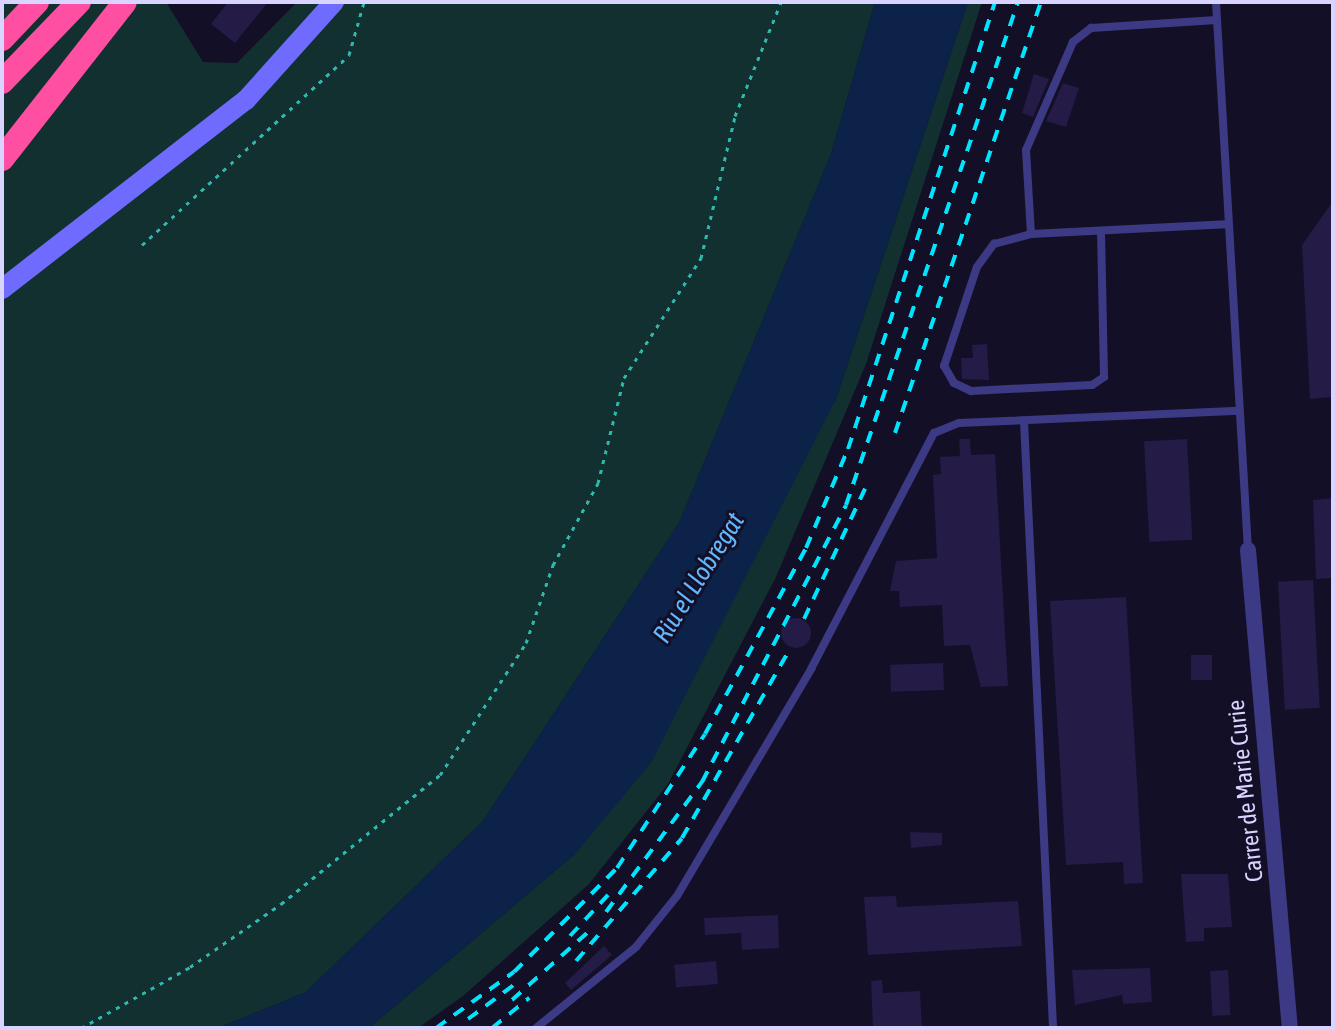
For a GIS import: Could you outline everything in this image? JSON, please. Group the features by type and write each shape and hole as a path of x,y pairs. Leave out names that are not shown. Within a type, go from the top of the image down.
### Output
{"highway":[{"path":"2,39 37,2"},
{"path":"2,82 79,2"},
{"path":"2,159 125,2"}],"main road":[{"path":"2,289 246,100 334,2"}],"street":[{"name":"Carrer de Marie Curie","path":"1248,550 1290,1028"}],"lane":[{"path":"1216,2 1226,224 1248,550"},
{"path":"1031,234 1026,150 1073,42 1091,28 1217,20"},
{"path":"1101,232 1104,377 1092,385 971,391 944,366 977,267 994,244 1031,234 1226,224"},
{"path":"536,1028 636,947 677,896 811,669 934,433 959,423 1239,411"},
{"path":"1024,421 1053,1028"}],"path":[{"path":"142,245 349,55 364,2"},
{"path":"81,1028 269,913 440,775 526,643 553,565 595,491 624,378 701,258 735,116 781,2"}],"green space":[{"path":"2,2 166,2 203,62 237,63 297,2 875,2 831,154 679,523 483,821 306,992 218,1028 2,1028"},
{"path":"968,2 982,2 866,364 776,577 668,784 589,884 463,996 418,1028 369,1028 575,854 836,399"}],"water":[{"name":"Riu el Llobregat","path":"875,2 968,2 836,399 651,763 575,854 369,1028 218,1028 306,992 483,821 679,523 831,154"}],"building":[{"path":"228,2 268,2 235,43 211,24"},
{"path":"1034,74 1049,79 1033,117 1022,113"},
{"path":"1063,83 1079,88 1066,127 1046,121"},
{"path":"1333,201 1333,397 1310,399 1302,245"},
{"path":"987,344 989,380 962,379 961,358 973,358 972,345"},
{"path":"959,439 970,439 971,455 995,454 1008,686 981,687 970,645 944,646 942,605 900,607 899,591 890,591 896,561 937,558 933,475 941,474 940,457 960,456"},
{"path":"1187,439 1192,540 1149,542 1144,441"},
{"path":"1333,498 1333,578 1316,579 1313,500"},
{"path":"1313,580 1320,708 1285,710 1278,582"},
{"path":"1126,597 1143,883 1124,884 1123,862 1066,865 1050,601"},
{"path":"796,618 807,622 811,633 807,644 796,648 785,644 781,633 785,622"},
{"path":"1191,655 1212,655 1212,680 1191,680"},
{"path":"943,663 944,690 891,692 890,665"},
{"path":"910,832 942,833 942,845 911,848"},
{"path":"1181,874 1228,874 1232,927 1204,928 1204,941 1186,942"},
{"path":"896,896 897,907 1018,901 1022,946 868,955 864,897"},
{"path":"778,915 779,948 742,950 741,933 705,935 704,918"},
{"path":"604,946 612,955 571,990 565,983"},
{"path":"716,961 718,984 676,988 674,965"},
{"path":"1150,968 1152,1002 1123,1004 1122,995 1075,1005 1072,970"},
{"path":"1228,970 1230,1015 1212,1016 1210,971"},
{"path":"882,980 883,993 920,991 922,1028 873,1028 871,981"}],"railway":[{"path":"436,1028 514,972 617,868 705,734 806,548 848,449 995,2"},
{"path":"606,912 702,782 846,505 1018,2"},
{"path":"895,433 1041,2"},
{"path":"804,619 865,489"},
{"path":"576,961 682,838 790,649"},
{"path":"570,936 608,895"},
{"path":"512,1000 587,933"},
{"path":"468,1019 519,981"},
{"path":"492,1028 529,998"}]}
